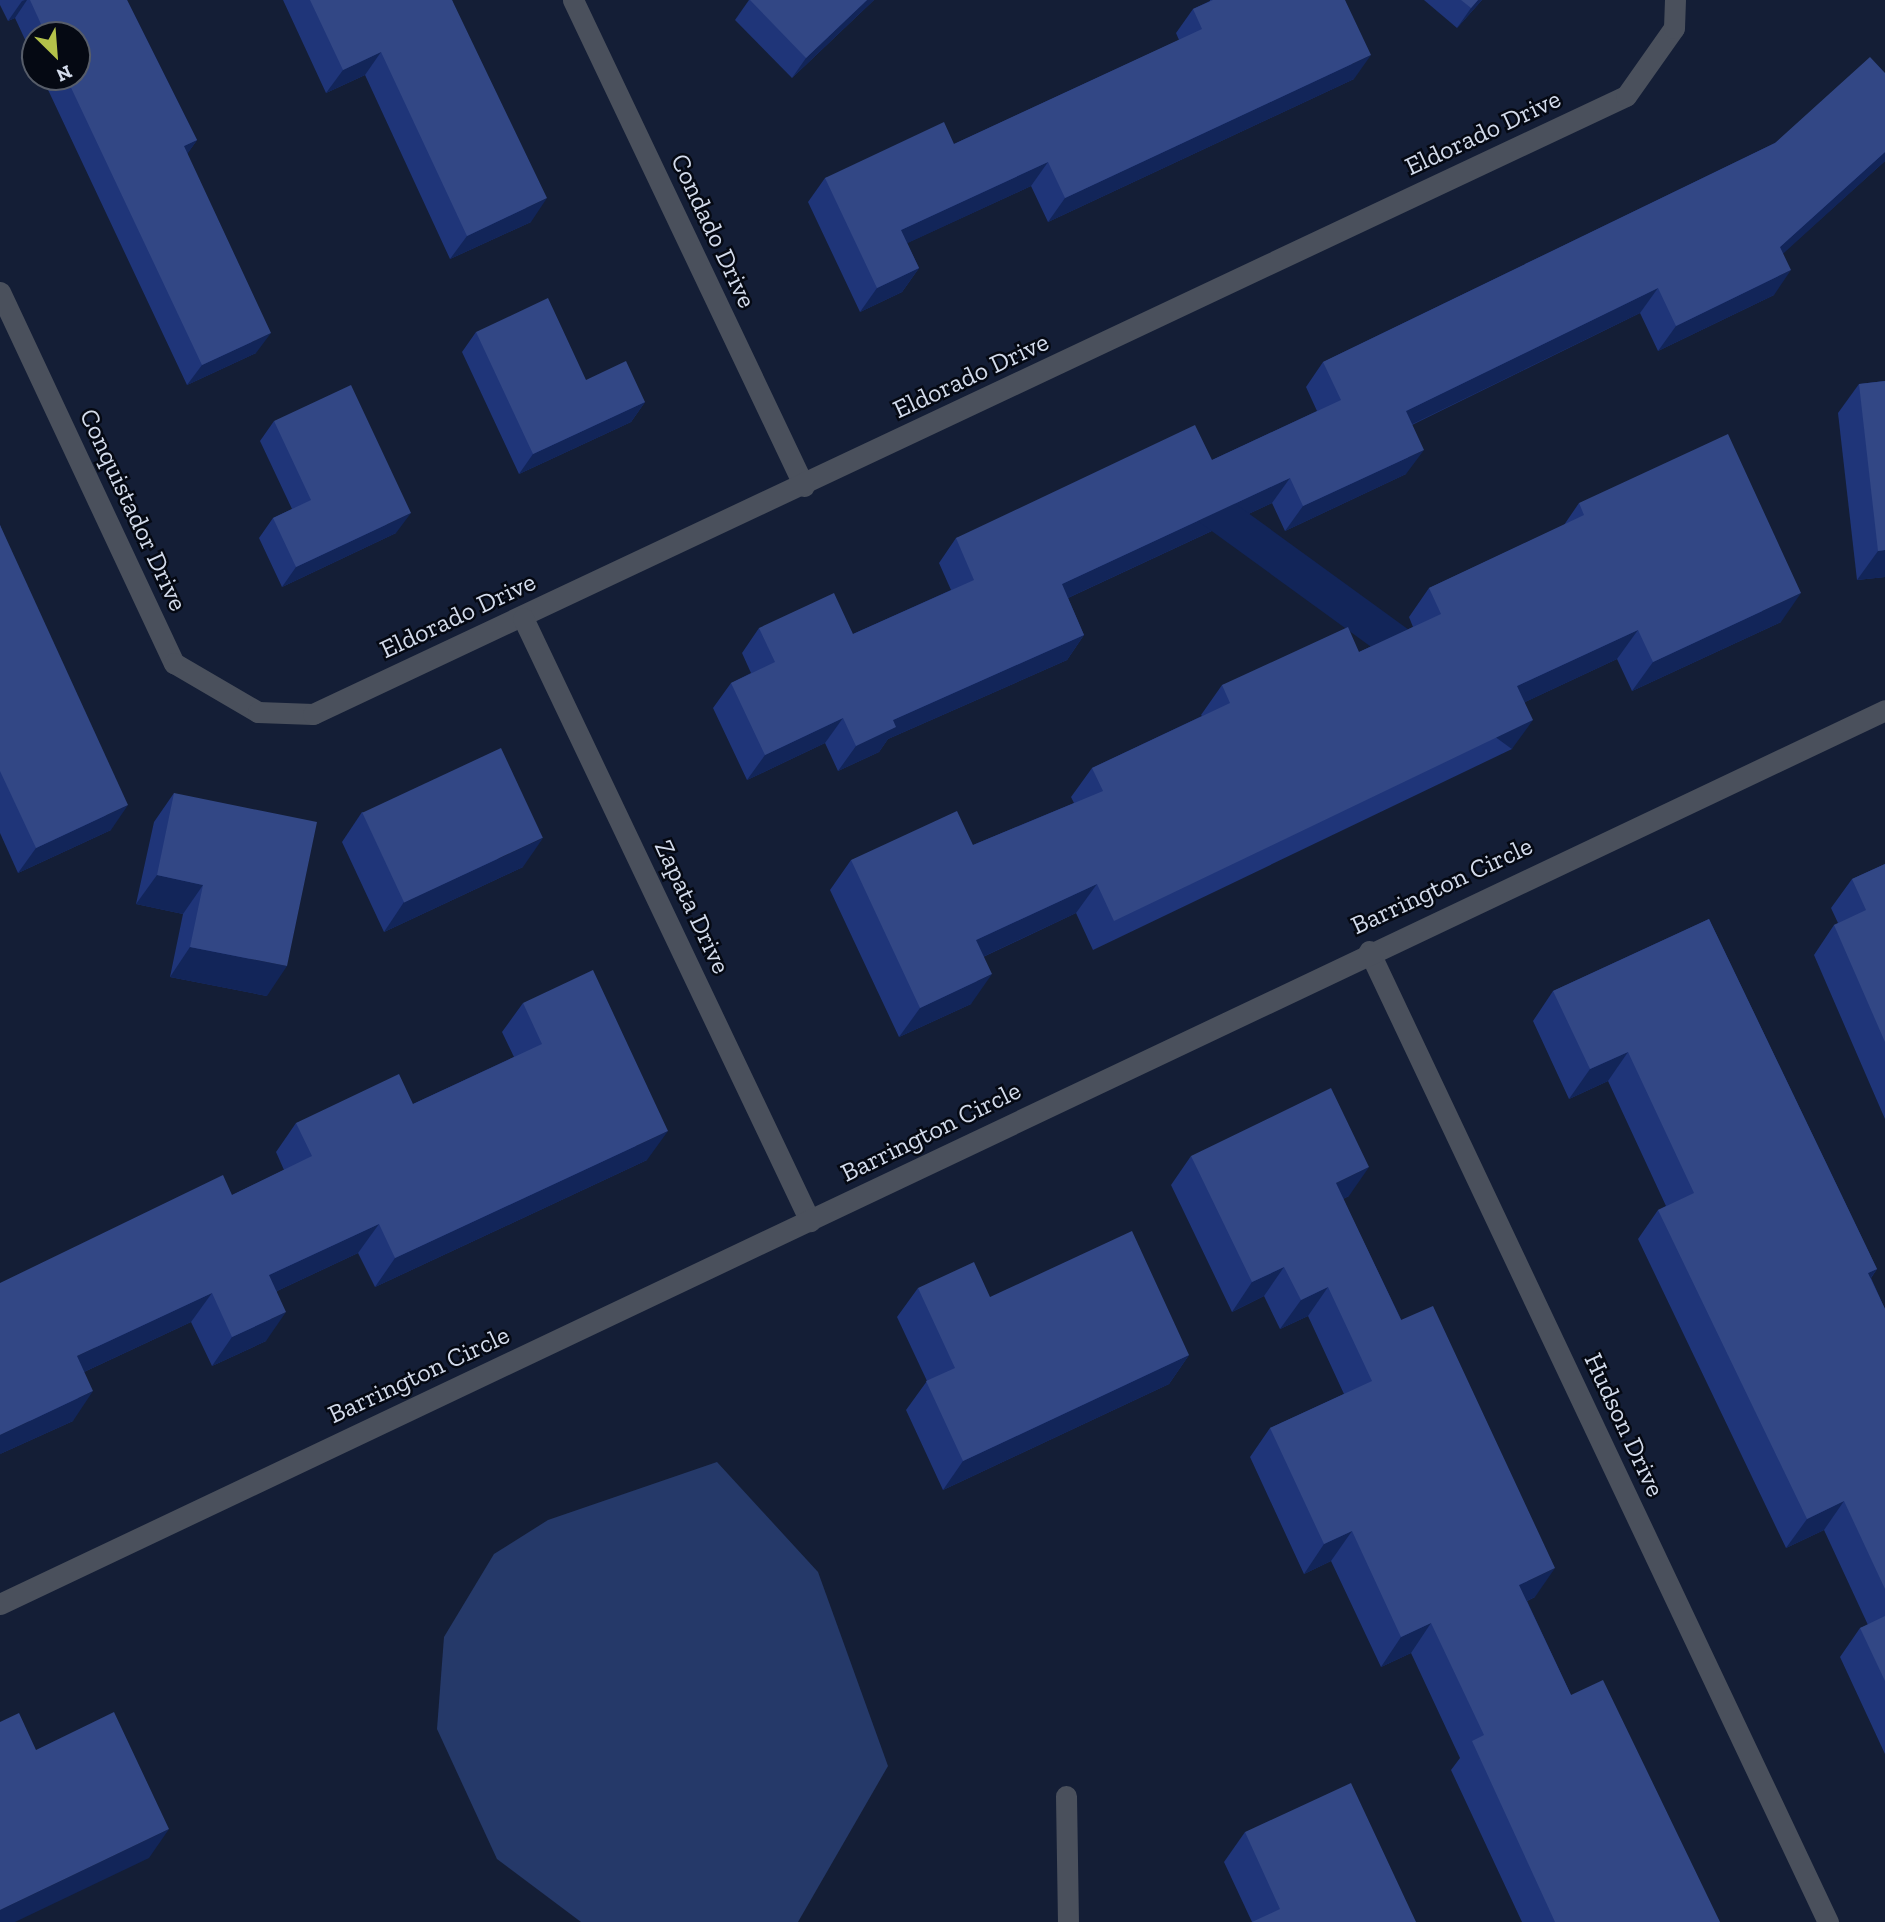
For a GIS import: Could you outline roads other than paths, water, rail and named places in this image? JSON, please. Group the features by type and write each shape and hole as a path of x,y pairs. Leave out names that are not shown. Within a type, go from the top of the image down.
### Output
{"street":[{"name":"Condado Drive","path":"573,0 804,486"},
{"name":"Eldorado Drive","path":"258,712 313,714 804,486 1626,96 1674,28 1675,0"},
{"name":"Conquistador Drive","path":"0,292 174,663 258,712"},
{"name":"Zapata Drive","path":"523,618 810,1221"},
{"name":"Barrington Circle","path":"0,1604 810,1221 1369,951 1885,710"},
{"name":"Hudson Drive","path":"1369,951 1828,1922"},
{"path":"1066,1796 1068,1922"}]}
